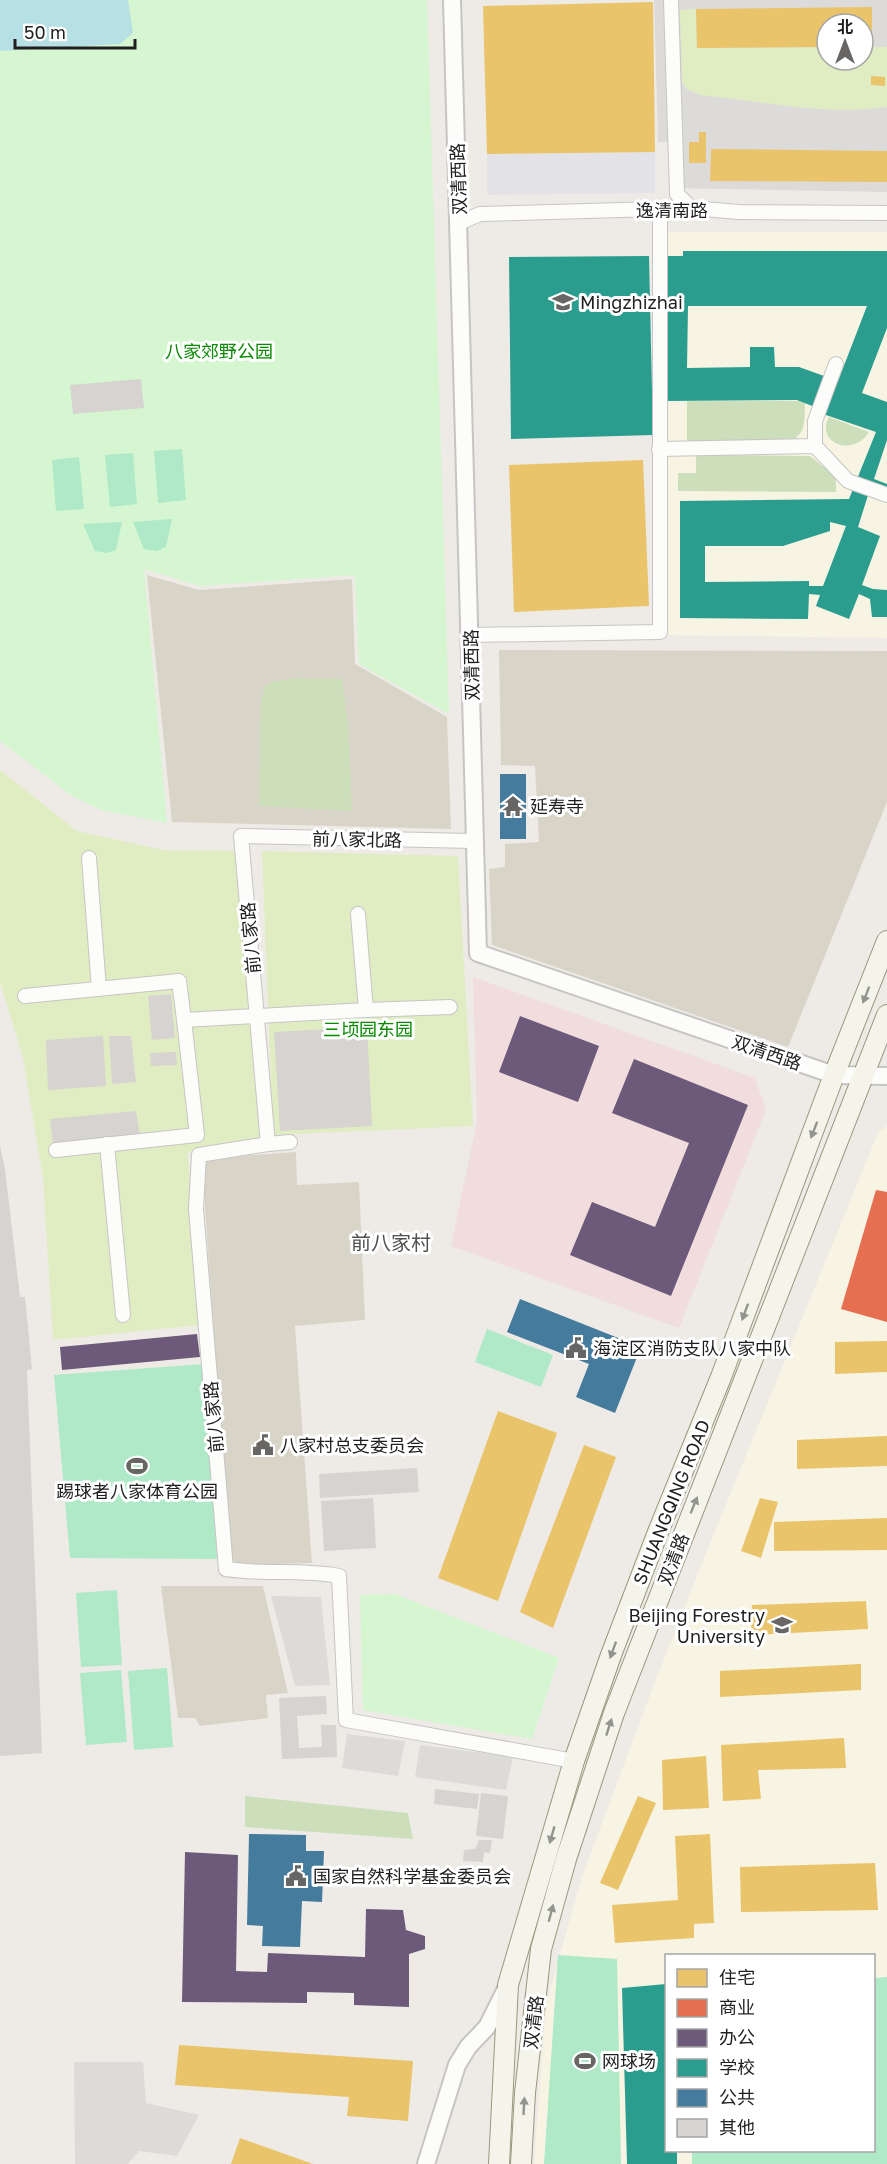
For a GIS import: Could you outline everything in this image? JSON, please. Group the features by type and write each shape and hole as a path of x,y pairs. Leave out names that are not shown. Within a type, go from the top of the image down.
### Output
{"main road":[{"name":"SHUANGQING ROAD","path":"508,1985 574,1761 620,1632 721,1377 834,1075 887,941"},
{"path":"864,1075 887,1015"},
{"name":"双清路","path":"521,2164 525,2093 541,1949 566,1859 614,1713 864,1075"},
{"name":"双清路","path":"499,2164 508,1985"}],"street":[{"name":"双清西路","path":"452,0 470,635 473,841 478,952 834,1075"},
{"path":"671,0 677,194 691,208"},
{"name":"逸清南路","path":"459,223 480,214 691,208 739,212 887,213"},
{"path":"470,635 660,632 660,210"},
{"path":"837,364 815,421 815,446 848,481 887,495"},
{"path":"659,449 815,446"},
{"name":"前八家北路","path":"241,836 473,841"},
{"name":"前八家路","path":"241,836 268,1144 199,1155 196,1209 226,1569 250,1573 320,1572 339,1576 346,1720 574,1761"},
{"path":"89,858 99,989"},
{"path":"358,914 366,1010"},
{"path":"25,996 179,981 197,1135 56,1150"},
{"path":"184,1020 450,1007"},
{"path":"834,1075 887,1076"},
{"path":"268,1144 290,1142"},
{"path":"107,1144 123,1315"},
{"name":"SHUANGQING ROAD","path":"426,2164 458,2065 468,2047 488,2027 508,1985"}],"shaded area":[{"path":"654,0 887,0 887,192 669,188 669,142 658,142"},
{"path":"655,152 655,193 487,195 487,154"},
{"path":"661,232 887,232 887,638 667,635 659,449"},
{"path":"147,575 199,590 352,579 355,664 447,717 451,829 172,822"},
{"path":"499,650 887,651 887,802 788,1047 492,945 489,869 505,867 505,844 539,842 535,766 501,765"},
{"path":"473,977 755,1078 766,1110 679,1328 451,1246 477,1121"},
{"name":"Beijing Forestry University","path":"887,1126 887,2164 534,2164 546,2005 581,1880 702,1563 878,1133"},
{"path":"296,1152 297,1185 359,1182 365,1320 295,1326 312,1563 230,1566 202,1164 212,1158"},
{"path":"161,1586 263,1586 288,1693 266,1695 268,1718 200,1726 195,1718 178,1718"},
{"path":"271,1596 321,1597 330,1685 295,1686"},
{"path":"347,1734 405,1741 398,1776 342,1768"},
{"path":"420,1745 513,1757 506,1790 415,1777"},
{"path":"74,2062 143,2062 146,2103 199,2115 177,2156 139,2151 128,2164 75,2164"}],"green space":[{"name":"八家郊野公园","path":"0,0 427,0 449,714 359,664 355,575 200,586 144,569 167,823 101,810 72,796 0,741"},
{"path":"696,9 697,48 815,47 815,72 875,72 875,47 887,47 887,107 839,110 793,107 700,95 687,89 682,82 680,10"},
{"path":"687,401 805,401 804,426 799,435 787,443 687,444"},
{"path":"829,417 869,432 862,440 854,444 846,446 838,444 827,434 826,426"},
{"path":"182,449 186,500 158,503 154,451"},
{"path":"133,453 137,504 110,507 105,455"},
{"path":"696,455 810,456 836,477 836,492 678,491 678,473 696,473"},
{"path":"79,457 84,509 56,511 52,460"},
{"path":"172,519 166,547 157,551 144,549 133,522"},
{"path":"122,522 116,550 107,553 95,551 83,524"},
{"path":"295,678 342,679 348,724 352,811 259,806 261,701 265,686 276,681"},
{"path":"0,770 77,831 164,850 235,851 261,1142 188,1152 200,1325 53,1340 43,1179 23,1058 0,982"},
{"name":"三顷园东园","path":"262,851 458,856 473,1126 273,1135"},
{"path":"487,1329 553,1355 541,1387 475,1362"},
{"name":"踢球者八家体育公园","path":"204,1364 217,1559 70,1558 54,1375"},
{"path":"117,1590 122,1665 81,1667 76,1593"},
{"path":"395,1594 559,1658 532,1739 363,1710 360,1595"},
{"path":"167,1668 173,1747 134,1750 128,1671"},
{"path":"121,1670 127,1742 86,1745 80,1673"},
{"path":"245,1796 408,1813 413,1839 245,1827"},
{"name":"网球场","path":"558,1955 617,1959 621,2164 544,2164"},
{"path":"887,1977 887,2164 692,2164 692,2152 875,2152 875,1978"}],"water":[{"path":"0,0 128,0 133,33 120,44 0,51"}],"building: 住宅":[{"path":"653,2 655,152 487,154 483,6"},
{"path":"872,7 872,12 815,12 815,47 697,48 696,9"},
{"path":"871,76 885,77 885,86 871,85"},
{"path":"699,132 706,132 706,163 689,163 689,142 699,142"},
{"path":"711,149 887,151 887,182 710,181"},
{"path":"643,460 649,606 514,612 509,465"},
{"path":"887,1341 887,1372 835,1374 835,1342"},
{"path":"498,1411 557,1433 498,1601 438,1578"},
{"path":"887,1436 887,1466 797,1469 797,1440"},
{"path":"584,1445 616,1457 553,1628 520,1612"},
{"path":"760,1498 778,1502 761,1558 741,1551"},
{"path":"887,1518 887,1550 774,1551 774,1522"},
{"path":"866,1601 868,1629 751,1635 752,1605"},
{"path":"861,1664 861,1690 720,1697 720,1671"},
{"path":"844,1738 846,1768 758,1770 761,1799 723,1801 721,1745"},
{"path":"706,1756 709,1808 663,1810 662,1760"},
{"path":"638,1796 656,1803 618,1890 600,1883"},
{"path":"710,1834 714,1923 694,1924 694,1938 615,1943 612,1905 678,1900 675,1836"},
{"path":"875,1863 878,1910 741,1912 740,1867"},
{"path":"179,2045 413,2061 408,2121 347,2116 349,2097 175,2085"},
{"path":"240,2138 313,2164 231,2164"}],"building: 商业":[{"path":"876,1190 887,1192 887,1322 841,1309"}],"building: 办公":[{"path":"520,1016 599,1046 578,1102 499,1072"},
{"path":"634,1059 748,1105 671,1296 570,1255 592,1202 655,1227 689,1143 612,1113"},
{"path":"197,1334 200,1357 62,1370 60,1347"},
{"path":"185,1852 238,1855 236,1971 267,1972 268,1953 365,1957 366,1909 403,1910 406,1930 425,1936 425,1949 409,1954 409,2007 354,2005 354,1993 307,1992 307,2003 182,2002"}],"building: 学校":[{"path":"683,251 887,251 887,328 862,393 887,402 887,440 874,479 887,484 887,499 869,492 858,527 880,536 862,585 887,590 887,617 872,617 870,599 859,594 849,619 816,606 820,595 809,594 808,619 680,618 680,501 849,499 876,432 823,414 825,411 797,400 665,401 662,256 683,256","holes":["688,306 867,306 838,381 799,367 775,367 774,347 750,347 750,367 687,368","830,522 846,526 823,586 809,586 809,581 705,582 705,546 783,546 830,531"]},
{"path":"649,256 653,435 511,439 509,257"},
{"path":"665,1984 665,2152 677,2152 677,2164 627,2164 622,1988"}],"building: 公共":[{"name":"延寿寺","path":"500,774 526,774 526,839 500,839"},
{"path":"520,1299 641,1347 615,1413 576,1397 589,1364 507,1332"},
{"path":"249,1834 306,1835 306,1851 324,1851 322,1902 302,1901 300,1947 262,1946 263,1926 247,1925"}],"building: 其他":[{"path":"141,379 144,408 73,414 70,385"},
{"path":"171,994 175,1038 152,1040 148,996"},
{"path":"367,1027 372,1126 280,1131 274,1032"},
{"path":"103,1036 106,1086 48,1090 46,1040"},
{"path":"109,1036 131,1036 136,1082 112,1084"},
{"path":"176,1052 177,1065 151,1066 150,1053"},
{"path":"136,1111 140,1135 53,1144 50,1119"},
{"path":"0,1145 5,1169 20,1297 25,1297 32,1369 27,1370 42,1753 0,1756"},
{"path":"417,1468 419,1492 320,1498 319,1474"},
{"path":"373,1498 376,1548 324,1551 321,1501"},
{"path":"326,1696 327,1714 297,1716 299,1748 322,1747 321,1725 336,1725 337,1757 282,1759 279,1698"},
{"path":"435,1789 479,1794 477,1809 434,1804"},
{"path":"481,1793 508,1796 503,1839 476,1836"},
{"path":"479,1840 492,1840 490,1853 484,1852 483,1862 463,1861 464,1850 475,1849"}],"place":[{"name":"Mingzhizhai","path":"563,302"},
{"name":"延寿寺","path":"513,806"},
{"name":"海淀区消防支队八家中队","path":"576,1348"},
{"name":"八家村总支委员会","path":"263,1445"},
{"name":"踢球者八家体育公园","path":"137,1466"},
{"name":"Beijing Forestry University","path":"782,1625"},
{"name":"国家自然科学基金委员会","path":"296,1876"},
{"name":"网球场","path":"585,2061"}],"district":[{"name":"前八家村","path":"391,1242"}]}
